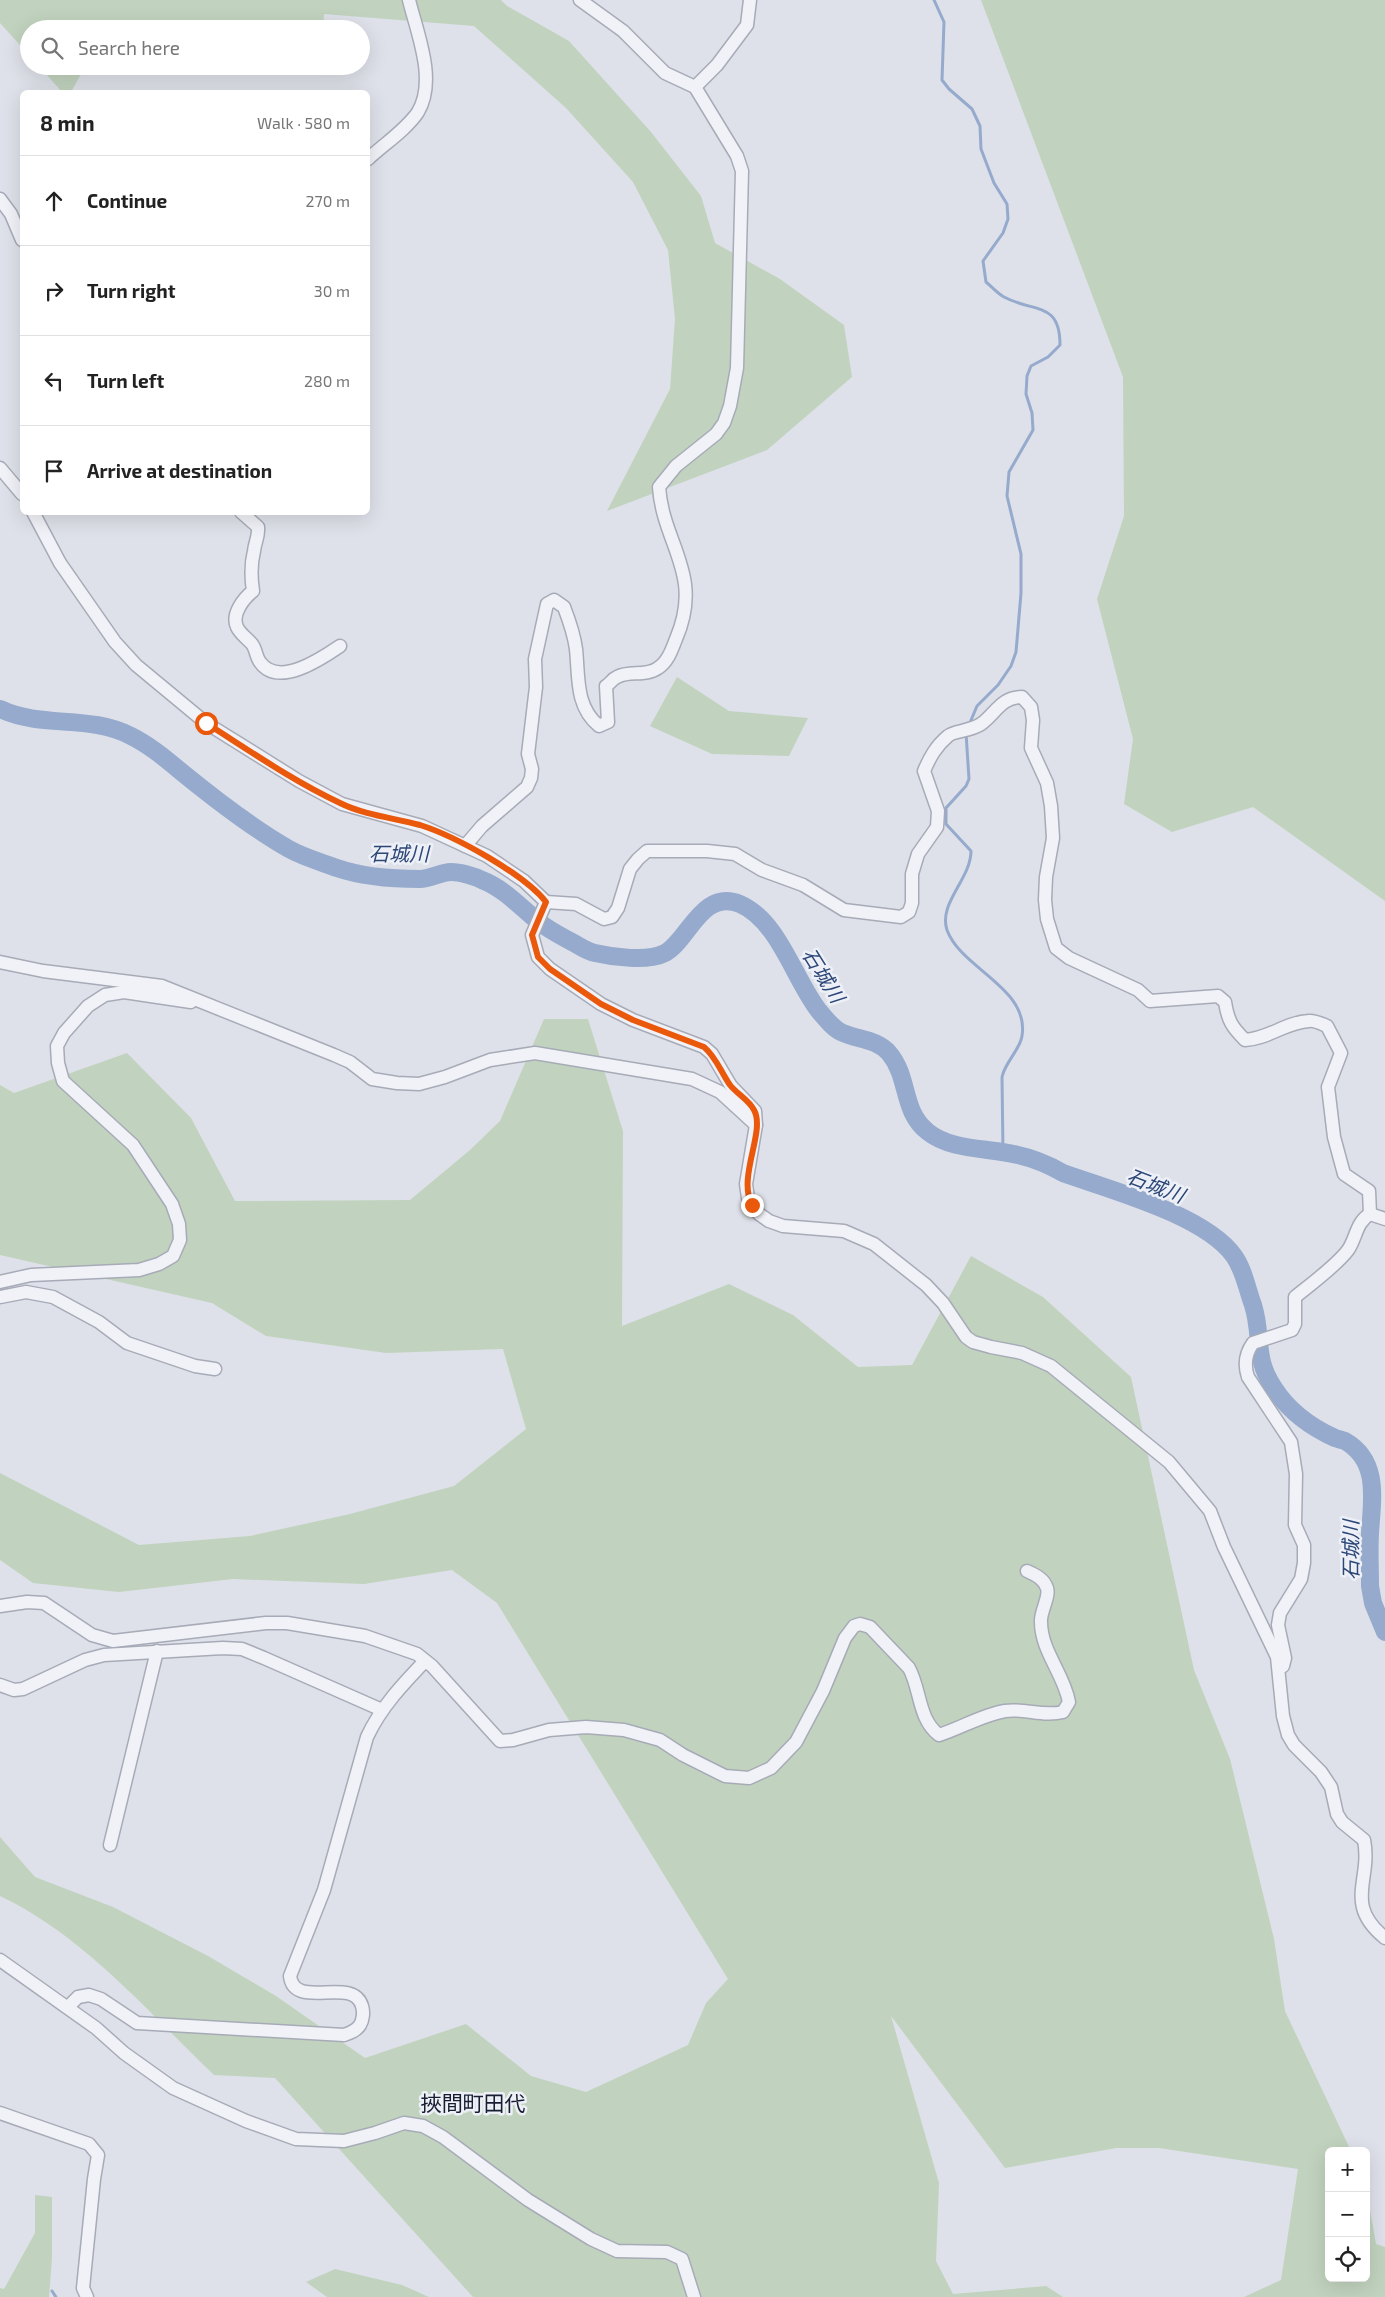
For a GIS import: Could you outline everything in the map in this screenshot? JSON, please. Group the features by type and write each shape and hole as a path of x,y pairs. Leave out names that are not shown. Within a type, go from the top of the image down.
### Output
{"street":[{"path":"370,157 407,124 417,113 425,97 423,58 410,0"},
{"path":"465,846 482,826 527,787 531,778 532,769 528,754 536,687 535,659 547,604 554,600 564,606 576,647 577,677 582,700 587,716 599,726 608,722 606,686 618,676 646,673 658,669 668,658 684,615 686,581 663,513 659,487 676,466 716,434 724,423 730,406 736,375 739,250 742,225 742,171 738,156 695,87 665,73 622,31 580,0"},
{"path":"695,87 717,65 747,25 750,0"},
{"path":"0,199 11,214 20,235"},
{"path":"0,468 20,492"},
{"path":"35,515 60,563 115,642 136,665 206,723 299,781 342,804 422,826 487,856 524,881 545,904 576,904 604,919 612,917 618,908 630,869 638,859 648,852 708,851 735,854 762,870 797,882 844,910 900,917 909,912 912,904 912,874 918,854 937,827 938,811 924,771 934,749 950,733 964,732 981,724 1003,702 1013,697 1022,697 1031,707 1033,720 1031,748 1047,783 1051,806 1053,838 1046,877 1046,918 1056,948 1069,958 1138,990 1150,1000 1218,996 1225,1002 1227,1018 1233,1028 1245,1040 1259,1040 1284,1027 1310,1020 1328,1026 1341,1053 1328,1087 1334,1137 1344,1174 1369,1191 1370,1214 1359,1226 1347,1251 1295,1297 1295,1324 1292,1330 1253,1343 1246,1357 1245,1368 1248,1377 1291,1442 1296,1474 1295,1525 1304,1545 1301,1579 1280,1613 1278,1625 1286,1658 1280,1678"},
{"path":"244,515 258,527 259,535 254,551 251,581 253,590 238,610 235,620 237,627 253,645 260,663 270,670 282,672 297,670 320,660 340,646"},
{"path":"545,904 532,935 538,957 550,969 601,1004 633,1020 704,1047 712,1054 731,1086 755,1111 756,1125 746,1184 748,1198 760,1214 769,1221 783,1226 844,1231 874,1244 926,1285 942,1303 966,1337 973,1342 1022,1353 1051,1366 1169,1462 1210,1511 1224,1547 1268,1636 1276,1657 1283,1716 1288,1735 1294,1745 1321,1772 1331,1787 1342,1822 1364,1840 1367,1853 1361,1890 1364,1914 1373,1928 1385,1938"},
{"path":"0,962 43,971 162,986 334,1054 350,1062 372,1078 397,1083 419,1084 445,1078 490,1060 535,1053 692,1079 720,1092 756,1125"},
{"path":"0,1282 31,1275 139,1270 160,1264 173,1256 180,1240 179,1224 172,1204 133,1145 63,1081 58,1063 58,1046 64,1033 88,1006 105,995 124,992 213,1006"},
{"path":"1370,1214 1385,1219"},
{"path":"0,1297 26,1292 53,1297 99,1322 127,1343 195,1366 215,1369"},
{"path":"0,1606 27,1602 44,1603 92,1634 113,1641 266,1623 287,1623 365,1636 417,1654 461,1696 486,1728 500,1741 513,1740 549,1730 586,1727 624,1730 660,1740 683,1755 725,1776 749,1778 771,1768 796,1742 824,1691 845,1638 854,1626 860,1624 870,1627 909,1668 914,1676 927,1723 939,1735 956,1730 978,1719 1005,1711 1020,1710 1050,1715 1063,1712 1069,1702 1067,1689 1044,1643 1040,1622 1048,1591 1043,1580 1027,1571"},
{"path":"0,1685 14,1690 23,1689 85,1660 104,1655 157,1650 242,1649 382,1710"},
{"path":"110,1845 157,1650"},
{"path":"68,2008 78,1997 89,1995 101,1999 137,2022 344,2035 357,2029 361,2023 363,2008 356,1997 346,1993 295,1989 291,1983 290,1976 324,1890 367,1737 376,1717 400,1687 425,1661"},
{"path":"0,1960 68,2008 124,2053 173,2088 246,2121 296,2139 344,2141 404,2123 423,2126 443,2137 528,2200 591,2239 617,2250 667,2252 682,2259 694,2297"},
{"path":"0,2113 89,2144 98,2155 83,2288 86,2297"}],"green space":[{"path":"0,0 501,0 507,6 569,41 651,132 701,196 715,243 780,279 844,325 852,377 767,450 607,511 670,389 675,319 668,250 633,182 566,108 474,26 324,14 324,20 20,20 20,45 0,23"},
{"path":"981,0 1385,0 1385,901 1253,807 1172,832 1124,804 1133,739 1097,599 1124,516 1123,377"},
{"path":"47,75 80,75 72,90 60,90"},
{"path":"677,677 729,711 808,718 789,756 712,754 650,726"},
{"path":"544,1019 588,1019 623,1131 622,1326 729,1284 793,1315 858,1367 912,1365 971,1256 1043,1297 1131,1377 1194,1670 1230,1759 1274,1939 1285,2011 1349,2147 1325,2147 1325,2282 1370,2282 1370,2210 1376,2244 1385,2247 1385,2297 1244,2297 1281,2280 1298,2169 1159,2148 1116,2148 1005,2168 891,2016 939,2183 936,2261 953,2294 1046,2286 1063,2297 473,2297 275,2078 214,2075 87,1953 30,1912 0,1896 0,1837 35,1877 113,1907 208,1956 276,1996 365,2058 466,2024 531,2076 586,2092 688,2045 706,2003 728,1979 497,1603 452,1570 364,1584 233,1579 119,1592 33,1583 0,1560 0,1473 139,1545 250,1536 350,1514 454,1486 526,1429 503,1349 386,1353 266,1336 212,1303 0,1255 0,1085 14,1093 127,1053 191,1118 235,1201 410,1200 470,1150 500,1121"},
{"path":"35,2195 52,2197 52,2258 49,2297 0,2297 0,2288 4,2289 35,2233"},
{"path":"335,2269 402,2285 429,2297 327,2297 306,2282"}],"waterway":[{"path":"934,0 944,22 942,80 949,89 972,109 980,126 981,149 994,183 1007,204 1008,219 1003,233 983,261 986,282 1004,297 1050,315 1059,331 1060,345 1048,357 1031,366 1027,376 1026,394 1032,413 1033,430 1009,472 1007,496 1021,554 1021,593 1016,652 1011,666 998,685 977,706 969,725"},
{"name":"石城川","path":"0,709 32,719 99,725 115,729 152,749 261,832 294,852 357,874 378,877 420,879 451,872 471,876 498,888 539,922 586,950 595,953 630,958 658,956 673,947 697,918 715,903 727,901 740,904 754,912 776,937 810,998 830,1024 843,1033 879,1045 889,1053 900,1073 913,1114 919,1124 928,1132 954,1144 1010,1153 1034,1160 1063,1173 1130,1196 1180,1216 1220,1241 1234,1256 1243,1273 1253,1305 1261,1357 1267,1377 1293,1411 1317,1429 1345,1441 1356,1449 1364,1459 1369,1470 1372,1495 1370,1586 1373,1603 1385,1632"},
{"path":"966,733 969,779 966,786 946,808 946,824 971,851 970,861 947,910 945,920 947,930 955,944 1005,992 1016,1005 1022,1019 1021,1041 1006,1066 1002,1077 1003,1152"},
{"path":"52,2291 56,2297"}],"district":[{"name":"挾間町田代","path":"473,2102"}],"route":[{"path":"206,723 299,781 342,804 422,826 487,856 524,881 546,902 532,935 538,957 550,969 601,1004 633,1020 704,1047 712,1054 731,1086 755,1111 756,1125 746,1184 748,1198 752,1205"}]}
